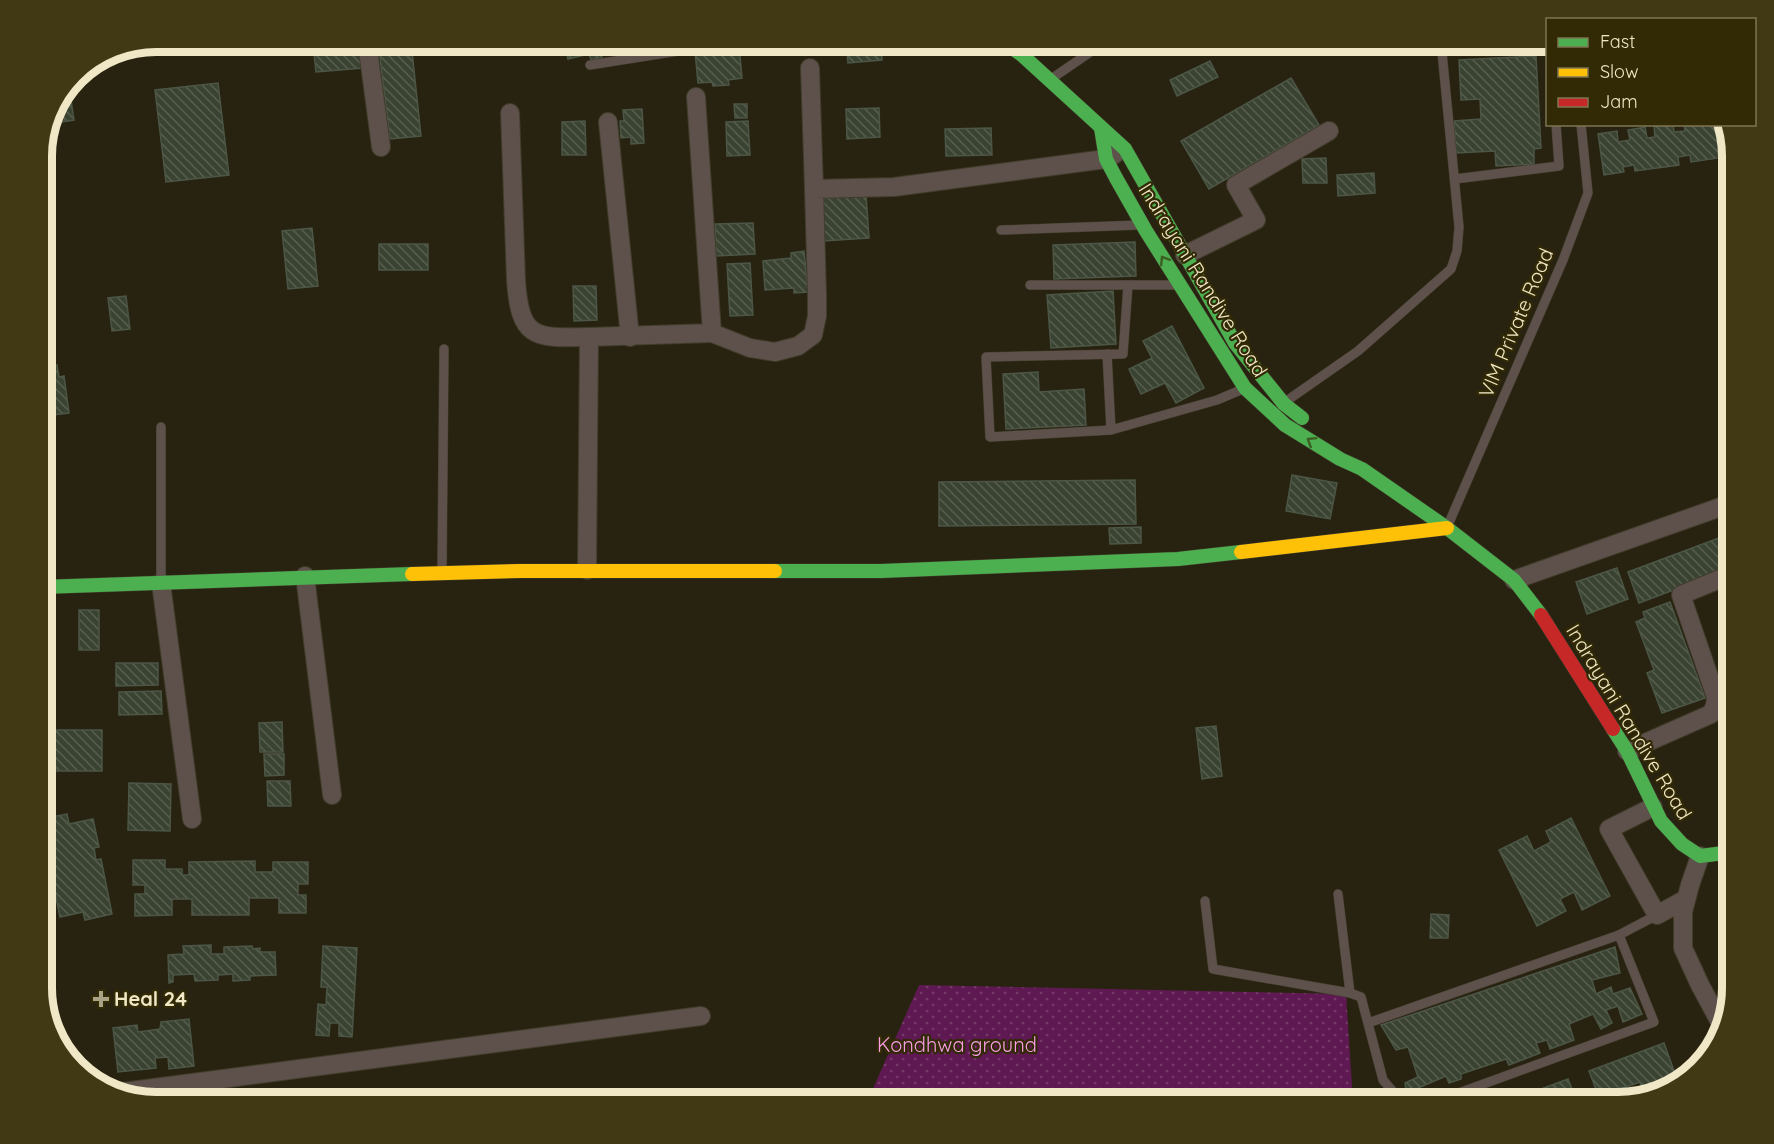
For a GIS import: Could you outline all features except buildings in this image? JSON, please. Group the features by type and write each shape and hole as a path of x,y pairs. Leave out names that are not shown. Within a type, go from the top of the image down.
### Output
{"street":[{"path":"368,52 381,147"},
{"name":"Indrayani Randive Road","path":"1026,52 1049,80 1125,149 1235,343 1284,404 1313,425"},
{"path":"510,112 516,280 518,302 529,329 538,335 552,338 712,333 750,348 775,352 798,346 813,335 817,316 810,68"},
{"path":"696,98 712,333"},
{"path":"608,122 630,337"},
{"name":"Indrayani Randive Road","path":"1101,128 1106,159 1180,285 1245,388 1285,425 1340,459 1362,469 1447,528 1514,580 1546,622 1627,751 1661,821 1682,844 1700,856"},
{"path":"1185,255 1256,220 1236,185 1329,130"},
{"path":"814,189 894,187 1106,159 1125,149"},
{"path":"587,570 589,337"},
{"name":"Indrayani Randive Road","path":"1331,437 1349,449 1362,469"},
{"path":"1514,580 1722,507"},
{"path":"53,587 305,576 587,570 881,571 1178,559 1447,528"},
{"path":"305,576 332,795"},
{"path":"1627,751 1711,714 1716,697 1681,595 1722,578"},
{"path":"161,583 192,819"},
{"path":"1653,807 1609,829 1657,915 1686,899"},
{"path":"1717,1017 1683,948 1683,912 1700,856 1722,853"},
{"path":"139,1090 701,1016"}],"lane":[{"path":"590,65 656,52"},
{"path":"1049,80 1090,52"},
{"path":"1267,410 1284,404 1358,351 1451,269 1457,251 1459,227 1442,52"},
{"path":"1455,179 1559,166 1556,126"},
{"name":"VIM Private Road","path":"1447,528 1563,260 1588,193 1581,126"},
{"path":"1001,230 1143,224"},
{"path":"1030,285 1180,285"},
{"path":"1128,285 1123,354 986,357 990,437 1111,430 1216,400 1245,388"},
{"path":"442,573 444,350"},
{"path":"1107,354 1111,430"},
{"path":"161,427 161,583"},
{"path":"1338,894 1350,993"},
{"path":"1205,900 1213,969 1350,993 1361,997 1383,1080 1393,1092"},
{"path":"1368,1023 1618,935 1657,915"},
{"path":"1462,1092 1654,1022 1618,935"}],"green space":[{"name":"Kondhwa ground","path":"919,985 1346,994 1352,1092 871,1092"}],"traffic: fast":[{"path":"1018,52 1125,149 1235,343 1284,404 1302,418"},
{"path":"1101,128 1106,159 1116,178 1146,231 1245,388 1285,425 1340,459 1362,469 1447,528 1514,580 1541,615"},
{"path":"775,571 881,571 1178,559 1241,552"},
{"path":"53,587 412,574"},
{"path":"1613,729 1627,751 1661,821 1682,844 1700,856 1722,853"}],"traffic: slow":[{"path":"1241,552 1447,528"},
{"path":"412,574 521,571 775,571"}],"traffic: jam":[{"path":"1541,615 1613,729"}],"place":[{"name":"Heal 24","path":"101,999"}]}
